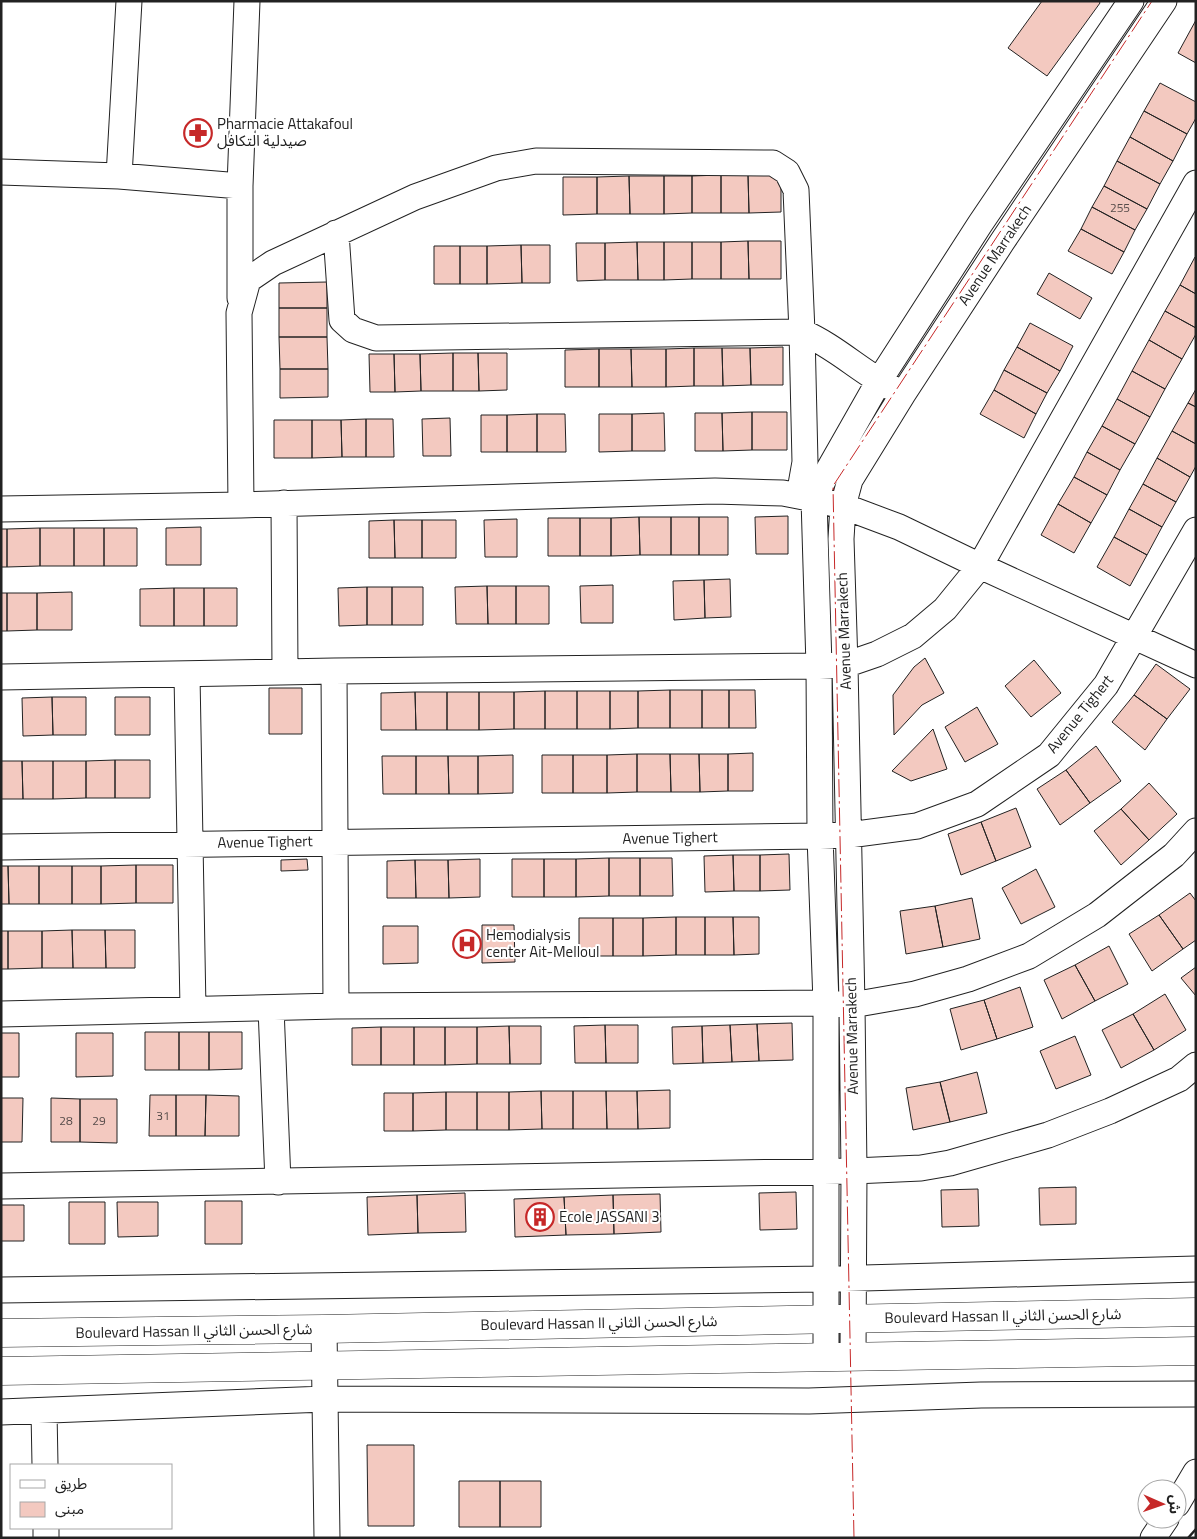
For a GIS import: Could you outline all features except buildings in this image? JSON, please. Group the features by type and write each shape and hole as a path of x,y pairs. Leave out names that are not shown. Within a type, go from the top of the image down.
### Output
{"main road":[{"name":"Boulevard Hassan II شارع الحسن الثاني","path":"1,1334 1196,1312"},
{"path":"1,1371 1196,1351"}],"street":[{"path":"119,176 129,1"},
{"path":"241,506 240,186 247,1"},
{"name":"Avenue Marrakech","path":"853,1356 827,1279 826,1003 820,836 819,666 806,498 829,469 879,381 980,224 1131,1"},
{"name":"Avenue Marrakech","path":"826,1356 853,1278 852,1005 841,539 843,506 850,480 903,394 1002,242 1059,160 1164,1"},
{"path":"1032,148 1059,160"},
{"path":"240,312 248,280 273,263 415,196 496,168 536,161 773,163 787,172 796,190 806,498"},
{"path":"1,172 119,176 240,186"},
{"path":"1,677 334,671 819,666 845,665 877,654 913,636 945,609 980,566 1196,183"},
{"path":"980,224 1002,242"},
{"path":"336,233 342,320 353,330 376,338 802,332 818,339 879,381 903,394"},
{"path":"1,509 241,506 284,503 715,491 783,493 843,506 899,526 980,566 1196,665"},
{"path":"284,503 285,672"},
{"name":"Avenue Tighert","path":"1,846 820,836 849,835 917,826 977,804 1049,755 1106,685 1196,530"},
{"path":"334,671 336,1006"},
{"path":"187,675 194,1009"},
{"path":"1,1014 336,1006 826,1003 852,1005 915,994 968,979 1029,956 1097,916 1174,855 1196,831"},
{"path":"271,1008 278,1182"},
{"path":"1,1186 827,1172 921,1168 950,1163 1048,1135 1110,1111 1179,1079 1196,1065"},
{"path":"1,1290 827,1279 1196,1269"},
{"path":"324,1329 327,1538"},
{"path":"1,1412 325,1398 809,1401 981,1394 1196,1394"},
{"path":"44,1411 45,1464"},
{"path":"1187,1487 1196,1472"}],"wall":[{"path":"1188,1538 1196,1529"}],"power":[{"path":"854,1538 833,486 1152,1"}],"place":[{"name":"Pharmacie Attakafoul صيدلية التكافل","path":"198,133"},
{"name":"Hemodialysis center Ait-Melloul","path":"467,944"},
{"name":"Ecole JASSANI 3","path":"540,1217"}]}
